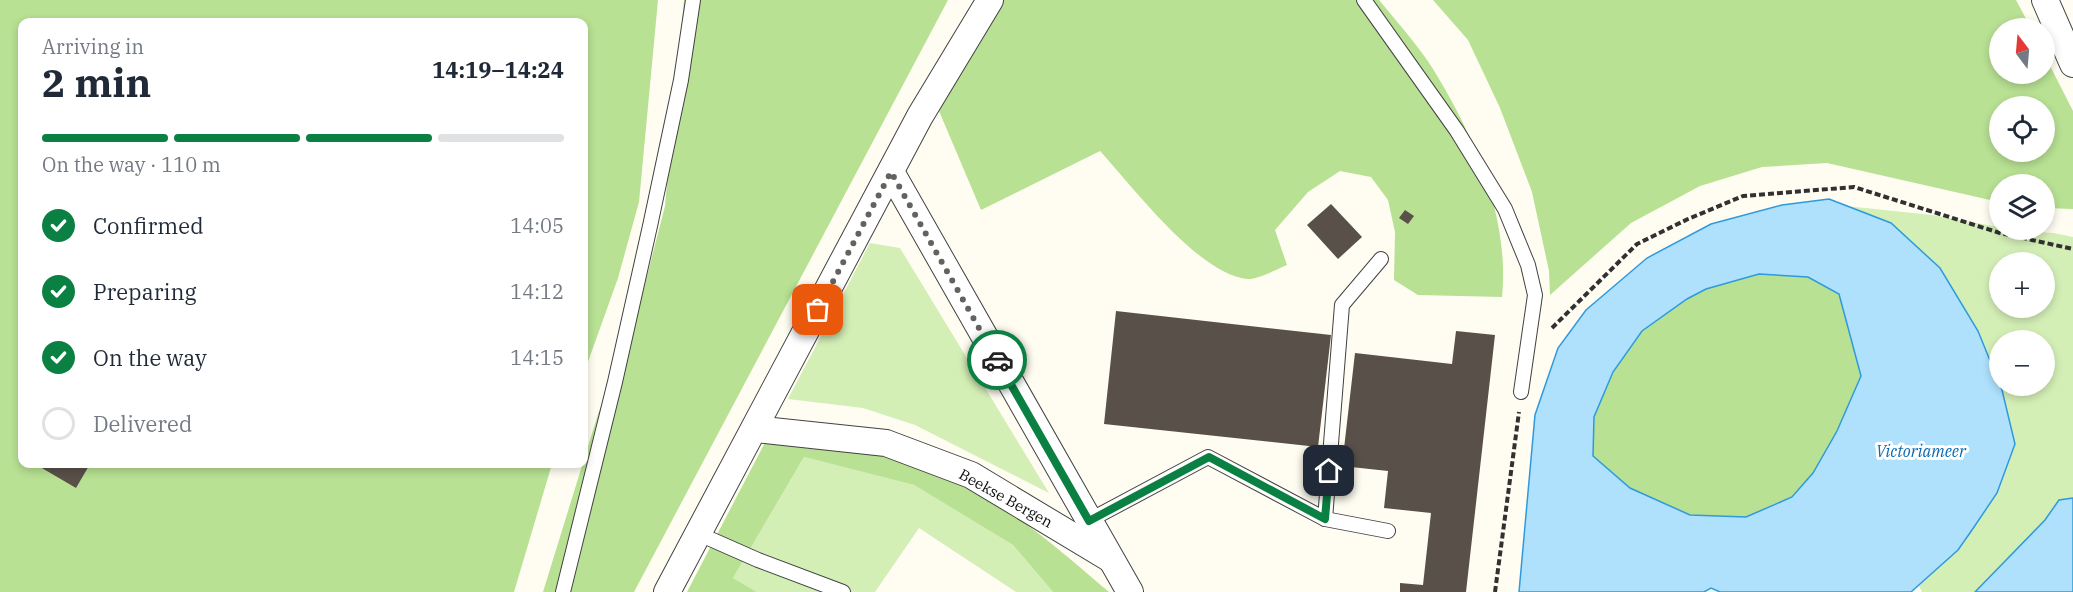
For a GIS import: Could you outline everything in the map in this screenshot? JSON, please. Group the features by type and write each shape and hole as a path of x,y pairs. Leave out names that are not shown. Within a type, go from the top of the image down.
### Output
{"street":[{"path":"667,592 920,116 990,0"},
{"path":"2058,15 2073,64"},
{"name":"Beekse Bergen","path":"891,172 1130,592"},
{"name":"Beekse Bergen","path":"755,429 886,443 971,475 1109,558"}],"lane":[{"path":"563,592 650,226 681,80 693,0"},
{"path":"1364,0 1457,131 1505,209 1528,266 1535,296 1521,392"},
{"path":"1325,519 1342,305 1381,259"},
{"path":"1089,521 1209,457 1325,519 1388,531"},
{"path":"699,534 758,561 843,592"}],"path":[{"path":"1549,331 1637,244 1743,196 1854,187 2000,233 2073,249"},
{"path":"1495,592 1521,392"}],"green space":[{"path":"0,0 658,0 639,202 618,278 588,362 588,18 18,18 18,468 551,468 514,592 0,592"},
{"path":"684,0 948,0 634,592 543,592 581,468 588,468 588,446 598,414 639,307 665,206"},
{"path":"996,0 1379,0 1433,69 1475,149 1486,178 1500,237 1503,267 1502,297 1418,295 1394,280 1395,232 1388,200 1371,177 1340,171 1308,192 1275,230 1287,265 1252,279 1229,274 1188,246 1148,206 1100,151 981,210 939,111"},
{"path":"1433,0 2016,0 2026,18 1989,18 1989,84 2055,84 2055,76 2073,111 2073,209 2055,208 2055,174 1989,174 1989,200 1827,163 1762,167 1700,186 1631,223 1550,295 1549,271 1532,192 1500,108 1468,40"},
{"path":"1846,206 1932,215 1989,225 1989,240 2055,240 2055,233 2073,237 2073,498 2059,500 2045,520 1975,592 1922,592 1919,586 1958,550 1972,530 2015,444 2003,396 2055,396 2055,330 1989,330 1989,359 1978,331 1940,268 1891,223"},
{"path":"870,243 900,248 1049,493 915,425 863,408 788,399"},
{"path":"1759,273 1808,277 1839,294 1861,376 1837,431 1813,473 1792,497 1746,517 1690,515 1630,488 1593,456 1594,417 1613,372 1642,331 1687,299 1706,289"},
{"path":"770,433 902,459 944,475 967,486 1010,513 1051,543 1109,592 1053,592 1013,545 914,485 804,457 733,578 757,592 687,592"},
{"path":"804,457 914,485 1013,545 1053,592 1016,592 919,528 875,592 757,592 733,578"}],"water":[{"name":"Victoriameer","path":"1829,199 1891,223 1940,268 1978,331 1989,358 1989,396 2003,396 2015,444 1997,493 1958,550 1911,592 1720,592 1711,588 1704,592 1519,592 1535,415 1558,348 1586,310 1647,258 1711,224 1782,205","holes":["1759,274 1808,277 1839,294 1861,376 1837,431 1813,473 1792,497 1746,517 1690,515 1630,488 1593,456 1594,417 1613,372 1642,331 1687,299 1706,289"]},
{"path":"2073,498 2073,592 1975,592 2045,520 2059,500"}],"building":[{"path":"1331,204 1362,237 1338,259 1307,225"},
{"path":"1405,210 1414,216 1408,224 1399,218"},
{"path":"1116,311 1331,335 1318,447 1104,424"},
{"path":"1456,331 1495,335 1466,592 1400,592 1400,583 1423,585 1431,513 1384,508 1388,471 1342,466 1355,353 1452,364"},
{"path":"42,468 88,468 76,488"}],"way so far":[{"path":"818,310 891,172 997,360"}],"route":[{"path":"997,360 1089,521 1209,457 1325,519 1329,471"}]}
